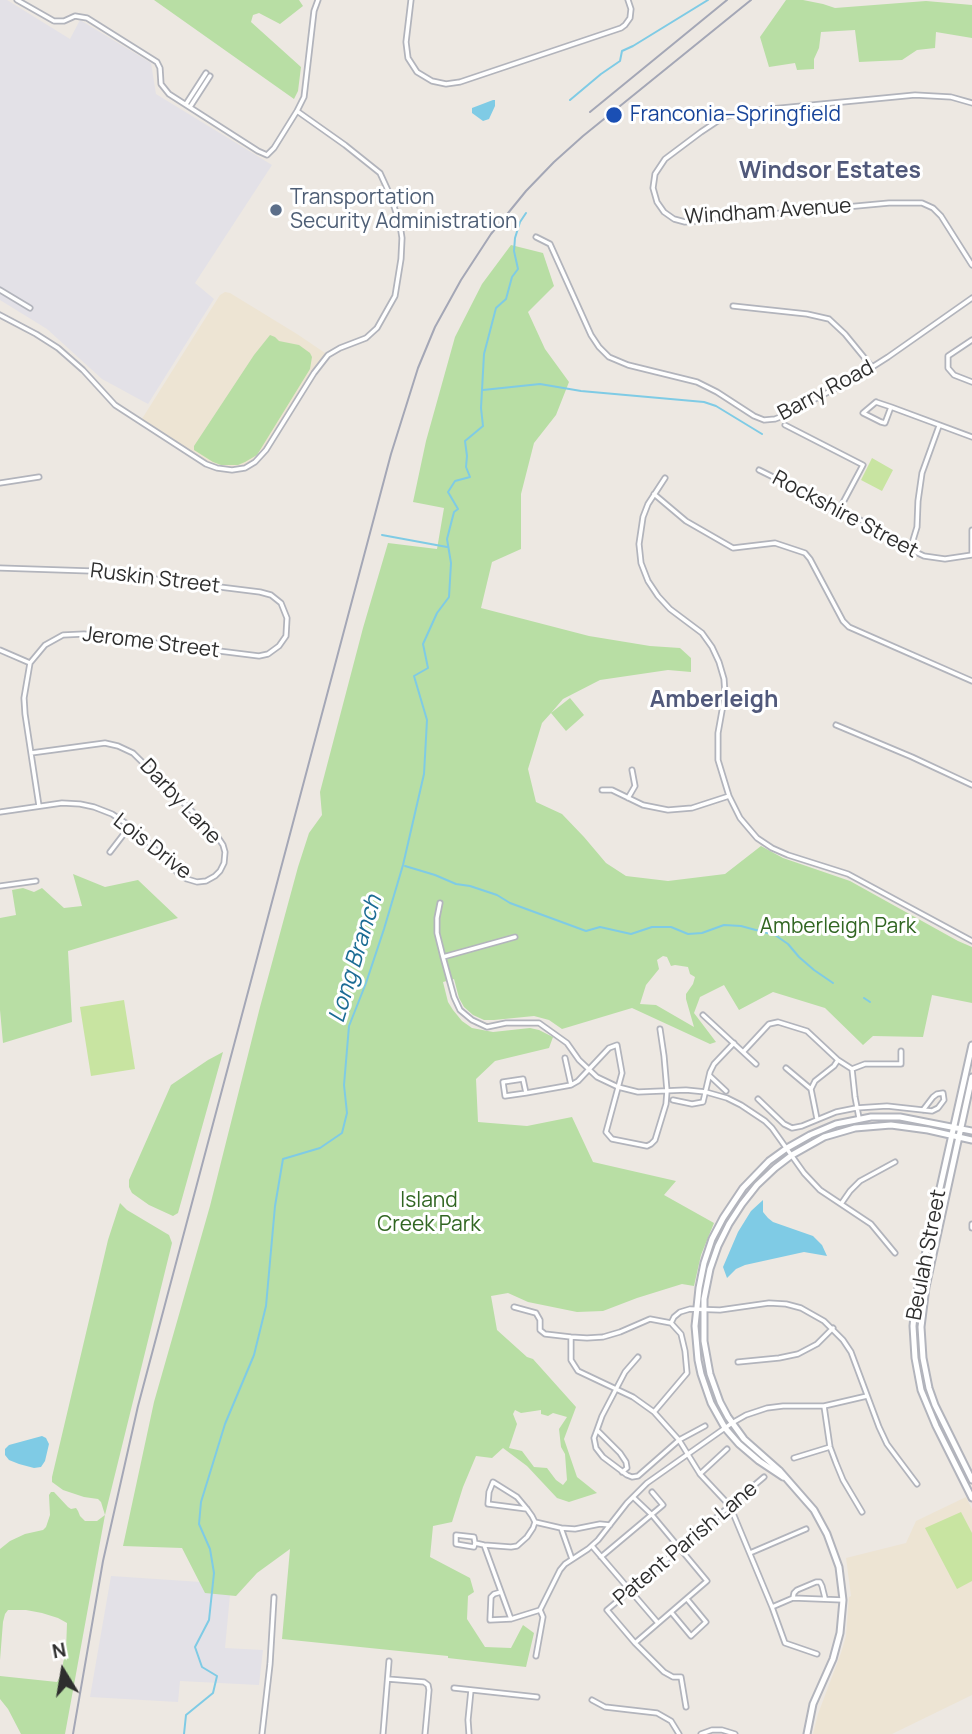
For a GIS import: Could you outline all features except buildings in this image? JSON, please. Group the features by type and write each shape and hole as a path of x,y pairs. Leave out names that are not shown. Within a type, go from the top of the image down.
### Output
{"street":[{"path":"17,0 51,21 61,22 80,16 98,25 157,62 161,81 169,94 267,155 274,148 305,94 314,10 318,0"},
{"path":"409,0 406,46 411,64 416,72 427,78 450,84 621,28 630,18 628,0"},
{"path":"188,106 208,75"},
{"name":"Windham Avenue","path":"972,103 942,96 915,95 741,112 714,123 672,152 657,169 653,184 654,195 661,209 670,217 685,222 889,203 922,203 941,216 972,265"},
{"path":"0,315 58,348 83,370 115,405 206,464 232,470 255,462 266,450 328,355 366,338 377,328 396,296 401,259 402,238 397,212 380,173 297,111"},
{"name":"Barry Road","path":"536,237 550,244 591,335 598,347 609,356 628,365 697,382 759,419 769,420 783,416 873,367 972,298"},
{"path":"0,290 30,308"},
{"path":"733,306 830,319 873,367"},
{"path":"972,340 948,356 948,368 954,374 972,382"},
{"path":"891,407 885,423 863,413 876,402 891,407 972,438"},
{"path":"785,425 863,465 839,510"},
{"path":"910,550 917,527 922,473 939,426"},
{"name":"Rockshire Street","path":"759,470 870,525 880,535 924,556 950,558 972,555"},
{"path":"0,484 39,477"},
{"path":"665,478 646,508 640,527 642,563 648,581 658,596 670,610 702,633 719,662 725,694 718,733 718,760 729,796 745,825 757,838 772,848 849,874 972,941"},
{"path":"654,494 687,521 733,548 775,543 805,553 843,621 851,628 972,681"},
{"path":"972,530 972,555"},
{"name":"Ruskin Street","path":"0,568 91,571 266,593 274,597 285,611 288,628"},
{"name":"Jerome Street","path":"30,663 44,645 70,634 256,656 275,650 283,641 288,628"},
{"path":"0,650 30,663 24,698 39,806"},
{"path":"836,725 972,785"},
{"name":"Darby Lane","path":"31,753 105,743 133,753 221,842 225,856 218,873"},
{"path":"628,798 635,786 632,770"},
{"path":"602,790 612,790 649,807 668,810 692,808 729,796"},
{"name":"Lois Drive","path":"0,812 70,803 88,806 112,814 130,826 187,879 206,881 218,873"},
{"path":"110,852 130,826"},
{"path":"0,886 36,881"},
{"path":"440,903 436,933 454,997 460,1010 472,1020 487,1027 506,1023 539,1023 567,1043 589,1070 605,1082 618,1087 638,1092 706,1092 727,1098 750,1110 772,1128 813,1184 874,1227 895,1253"},
{"path":"443,957 515,937"},
{"path":"703,1015 756,1064"},
{"path":"744,1051 769,1024 778,1022 807,1031 838,1060 852,1069"},
{"path":"526,1093 523,1079 503,1082 505,1096 526,1093 570,1085 578,1081 609,1048 617,1045 622,1068 606,1132 612,1139 647,1146 654,1140 666,1104 660,1029"},
{"path":"673,1100 692,1104 704,1102 717,1060 734,1043"},
{"name":"Beulah Street","path":"972,1045 916,1296 913,1343 918,1376 928,1407 972,1498"},
{"path":"852,1069 865,1064 901,1064 901,1051"},
{"path":"565,1058 570,1085"},
{"path":"811,1089 838,1060"},
{"path":"786,1068 811,1089 817,1119"},
{"path":"852,1069 859,1118"},
{"path":"710,1076 726,1091"},
{"name":"Beulah Street","path":"972,1077 926,1287 921,1327 929,1388 972,1480"},
{"path":"758,1099 788,1126 797,1128 836,1112 856,1108 887,1106 923,1110 932,1111 944,1100 943,1093 933,1097 923,1110"},
{"path":"789,1481 738,1444 711,1403 701,1374 695,1342 696,1310 704,1263 723,1218 736,1197 769,1161 786,1148 836,1124 859,1118 900,1117 972,1131"},
{"path":"807,1734 814,1704 837,1646 843,1600 839,1567 827,1534 814,1510 779,1470 744,1438 720,1402 710,1374 704,1341 705,1295 710,1269 729,1224 757,1185 792,1155 824,1137 864,1127 902,1126 972,1140"},
{"path":"841,1204 860,1181 895,1162"},
{"path":"671,1323 680,1311 731,1309 759,1303 794,1306 815,1315 833,1328 851,1352 887,1444 917,1484"},
{"path":"514,1307 536,1314 540,1320 540,1330 545,1334 571,1337 603,1337 650,1319 671,1323 681,1334 687,1373 654,1412"},
{"path":"738,1362 798,1354 817,1343 833,1328"},
{"path":"571,1337 570,1356 578,1371 633,1398 654,1412 679,1440 700,1474 730,1506 785,1643 817,1654"},
{"path":"638,1356 615,1389 594,1438 596,1448 603,1457 622,1472 632,1477 638,1476 679,1440 705,1426"},
{"path":"536,1656 542,1617 540,1609 560,1570 592,1546 632,1497 659,1474 747,1415 783,1406 841,1404 867,1396"},
{"path":"824,1406 830,1447 843,1480 862,1512"},
{"path":"597,1430 626,1462 627,1468 622,1472"},
{"path":"794,1458 830,1447"},
{"path":"700,1474 727,1449"},
{"name":"Patent Parish Lane","path":"635,1643 607,1610 764,1477"},
{"path":"527,1509 488,1504 493,1482 510,1491 527,1509 535,1522 575,1529 595,1524 610,1525"},
{"path":"601,1557 663,1505 652,1492"},
{"path":"632,1497 652,1515 707,1581 635,1643 667,1675 681,1677 686,1707"},
{"path":"475,1543 508,1548 517,1546 531,1532 535,1522"},
{"path":"561,1528 572,1559"},
{"path":"750,1553 806,1529"},
{"path":"456,1535 474,1537 475,1543 474,1547 456,1545 456,1535"},
{"path":"484,1545 511,1619"},
{"path":"592,1546 658,1623"},
{"path":"793,1598 797,1590 816,1582 822,1586 825,1598"},
{"path":"501,1592 491,1597 490,1620 511,1619 540,1609"},
{"path":"262,1734 274,1597"},
{"path":"772,1607 793,1598 843,1600"},
{"path":"671,1612 691,1636 706,1622 687,1599"},
{"path":"383,1734 389,1661"},
{"path":"388,1679 424,1682 428,1685 425,1734"},
{"path":"454,1688 537,1697"},
{"path":"469,1734 471,1690"},
{"path":"592,1700 605,1707 657,1713 671,1721 679,1734"},
{"path":"701,1734 722,1730 735,1734"}],"shaded area":[{"path":"0,0 7,0 70,39 80,20 151,63 156,94 272,165 195,283 214,299 148,404 102,379 47,329 0,300"},
{"path":"225,292 328,355 255,462 232,470 206,464 140,422 220,295"},
{"path":"966,1497 972,1509 972,1695 892,1734 813,1734 846,1636 851,1596 846,1558 906,1543 916,1521"},
{"path":"111,1576 231,1584 225,1648 263,1650 259,1685 180,1681 178,1702 90,1697"}],"green space":[{"path":"154,0 299,0 303,6 280,24 259,13 253,15 251,22 301,67 298,91 294,99"},
{"path":"786,0 803,0 835,8 926,1 972,5 972,38 936,32 935,48 917,50 902,60 859,62 855,30 821,32 814,69 797,70 795,63 769,67 760,37"},
{"path":"511,245 543,253 554,286 528,312 545,349 569,382 556,415 534,443 521,494 521,549 492,562 481,608 589,636 680,648 691,658 691,672 668,670 600,680 563,699 542,723 528,769 536,802 562,814 606,863 626,876 668,881 725,874 761,846 783,858 850,881 972,947 972,1003 932,995 923,1037 873,1036 863,1045 825,1008 773,992 739,1010 724,985 700,997 694,1013 716,1042 710,1044 632,1008 562,1029 549,1020 534,1016 484,1020 464,1007 454,979 443,982 453,1010 472,1028 493,1032 530,1028 553,1037 549,1048 495,1061 476,1079 478,1122 527,1126 572,1117 593,1162 676,1181 664,1195 714,1223 701,1255 694,1286 682,1284 603,1311 577,1312 528,1302 508,1293 491,1296 497,1330 527,1357 533,1359 576,1407 564,1439 577,1477 597,1493 569,1502 557,1498 527,1466 503,1448 492,1458 476,1456 452,1522 433,1526 430,1557 470,1578 474,1592 468,1596 467,1619 485,1647 511,1648 523,1625 534,1633 526,1667 282,1639 290,1549 257,1573 236,1596 205,1593 182,1548 123,1546 154,1402 210,1206 298,867 309,833 322,815 320,792 388,543 437,549 444,508 413,502 426,441 455,337 482,284","holes":["663,956 667,957 671,966 688,967 690,974 695,977 686,994 694,1027 656,1005 640,1004 646,985 659,969 657,960","515,1410 521,1413 541,1410 541,1414 548,1416 553,1413 567,1417 559,1429 567,1480 563,1485 547,1468 534,1467 522,1451 509,1448 517,1424 513,1414"]},
{"path":"270,335 279,341 299,345 310,353 310,369 257,455 238,465 213,462 194,450 194,446"},
{"path":"872,458 893,470 882,491 861,480"},
{"path":"570,698 584,715 566,731 551,713"},
{"path":"73,874 105,887 138,880 178,918 68,951 72,1022 3,1043 0,1010 0,918 16,915 12,890 23,888 34,892 42,888 64,908 82,906"},
{"path":"124,1000 135,1069 91,1076 80,1007"},
{"path":"223,1052 178,1213 173,1216 149,1205 132,1193 129,1180 171,1085"},
{"path":"120,1203 169,1235 172,1243 105,1515 98,1499 63,1490 52,1482 52,1477 108,1240"},
{"path":"51,1492 71,1509 76,1508 85,1521 97,1521 105,1515 65,1734 21,1734 0,1699 0,1676 57,1682 63,1671 67,1623 42,1613 8,1610 3,1622 0,1660 0,1549 10,1541 46,1527 50,1515"},
{"path":"961,1512 972,1533 972,1581 957,1589 925,1528"}],"water":[{"path":"493,100 495,106 489,119 483,121 472,113 472,108"},
{"path":"763,1200 763,1212 768,1218 813,1236 822,1245 827,1256 804,1252 745,1265 727,1278 723,1267 738,1232 751,1211"},
{"path":"42,1436 49,1444 41,1467 19,1464 5,1455 5,1449 9,1445"}],"waterway":[{"name":"Long Branch","path":"570,100 620,61 622,51 708,0"},
{"name":"Long Branch","path":"184,1734 186,1715 213,1693 217,1676 202,1667 195,1647 209,1620 214,1573 210,1549 199,1524 201,1502 225,1424 254,1355 266,1306 275,1206 283,1159 320,1148 342,1133 347,1113 344,1085 349,1026 384,929 403,865 424,774 427,720 414,676 428,668 423,644 437,613 449,597 451,563 447,539 454,512 458,509 448,492 455,481 470,477 466,467 465,441 483,426 481,408 484,354 496,308 506,299 512,277 518,269 514,251 515,238 526,213"},
{"path":"483,390 540,384 581,391 704,402 716,406 762,434"},
{"path":"382,535 447,547"},
{"path":"405,866 497,895 510,903 586,931 600,927 631,934 652,927 671,927 688,934 702,933 724,925 741,926 775,935 833,983"},
{"path":"864,998 870,1002"}],"railway":[{"path":"590,112 727,0"},
{"path":"73,1734 103,1561 138,1406 391,454 418,368 435,327 461,280 491,234 526,191 583,136 751,0"}],"place":[{"name":"Franconia–Springfield","path":"614,115"},
{"name":"Transportation Security Administration","path":"276,210"}],"district":[{"name":"Windsor Estates","path":"830,172"},
{"name":"Amberleigh","path":"714,701"}],"park label":[{"name":"Amberleigh Park","path":"838,927"},
{"name":"Island Creek Park","path":"429,1213"}]}
